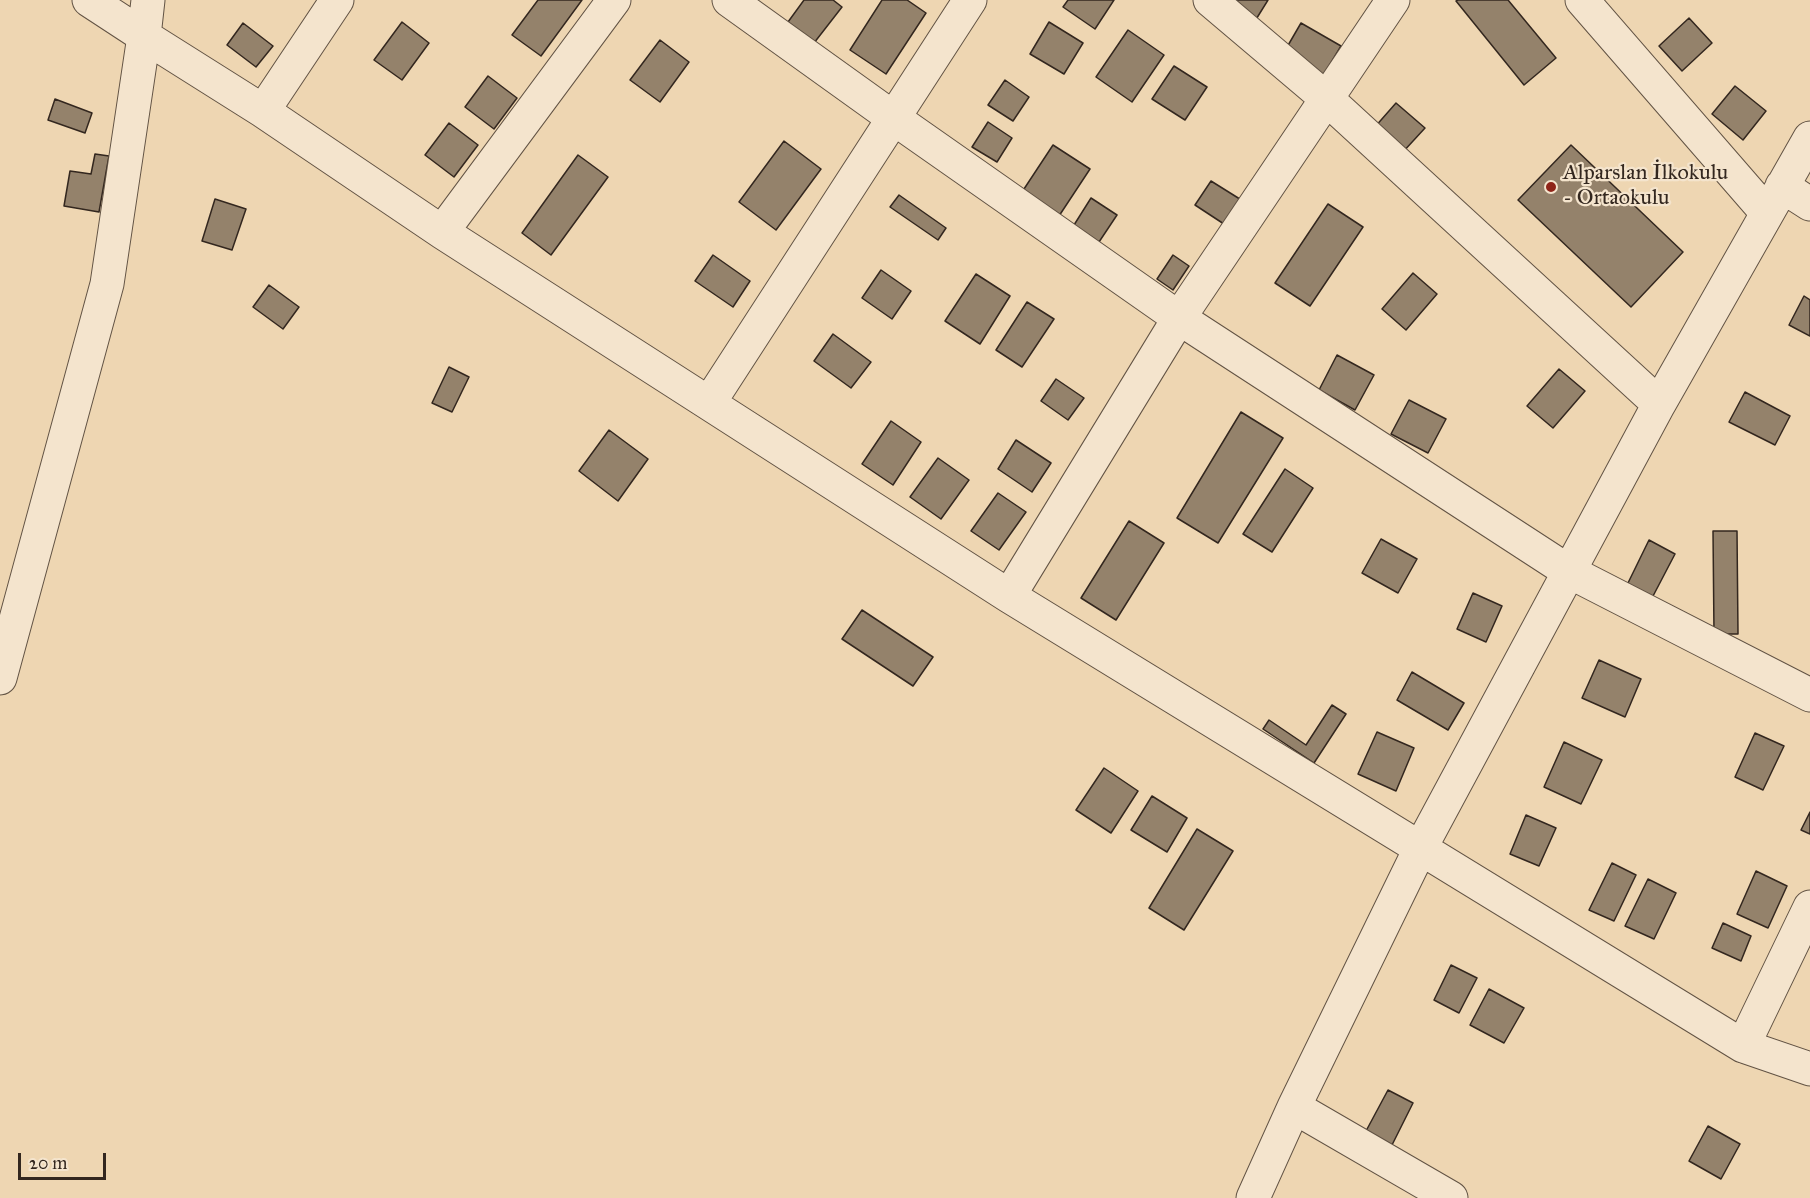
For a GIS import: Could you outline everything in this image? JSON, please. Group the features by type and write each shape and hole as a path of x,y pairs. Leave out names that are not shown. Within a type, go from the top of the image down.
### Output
{"street":[{"path":"88,0 263,111 442,232 1009,596 1743,1046 1810,1069"},
{"path":"0,678 107,284 148,0"},
{"path":"263,111 338,0"},
{"path":"442,232 614,0"},
{"path":"729,0 1179,318 1568,571 1810,695"},
{"path":"709,403 892,117 970,0"},
{"path":"1210,0 1327,99 1659,404"},
{"path":"1009,596 1179,318 1393,0"},
{"path":"1582,0 1774,199 1810,204"},
{"path":"1253,1198 1294,1107 1421,847 1659,404 1810,138"},
{"path":"1743,1046 1810,907"},
{"path":"1294,1107 1450,1198"}],"building":[{"path":"538,0 582,0 541,56 512,35"},
{"path":"804,0 833,0 842,7 814,43 788,22"},
{"path":"882,0 907,0 926,13 886,74 850,50"},
{"path":"1068,0 1114,0 1095,29 1063,7"},
{"path":"1224,0 1268,0 1255,21"},
{"path":"1508,0 1556,58 1524,85 1456,1"},
{"path":"1689,18 1712,43 1682,71 1659,46"},
{"path":"402,22 429,43 402,80 374,60"},
{"path":"1049,22 1083,43 1064,74 1030,54"},
{"path":"243,23 273,46 256,67 227,45"},
{"path":"1301,23 1341,46 1322,78 1283,54"},
{"path":"1128,30 1164,55 1132,102 1096,77"},
{"path":"660,40 689,62 660,102 630,80"},
{"path":"1174,66 1207,87 1185,120 1152,99"},
{"path":"488,76 517,98 494,129 465,107"},
{"path":"1005,80 1029,97 1013,121 988,105"},
{"path":"1735,86 1766,111 1743,140 1712,114"},
{"path":"55,99 92,113 85,133 48,120"},
{"path":"1396,103 1425,128 1402,153 1374,128"},
{"path":"988,122 1012,138 997,162 972,147"},
{"path":"449,123 478,145 454,177 425,155"},
{"path":"784,141 821,169 776,230 739,202"},
{"path":"1053,145 1090,169 1059,216 1022,192"},
{"path":"1571,145 1683,252 1631,307 1518,200"},
{"path":"95,154 109,156 99,212 64,206 70,171 91,174"},
{"path":"578,155 608,177 551,255 522,233"},
{"path":"1211,181 1243,201 1227,226 1195,205"},
{"path":"899,195 946,228 938,240 890,207"},
{"path":"1091,198 1117,215 1099,242 1074,225"},
{"path":"215,199 246,209 232,250 202,241"},
{"path":"1328,204 1363,227 1310,306 1275,283"},
{"path":"713,255 750,281 733,307 695,281"},
{"path":"1173,255 1189,266 1173,290 1157,279"},
{"path":"881,270 911,291 892,319 862,298"},
{"path":"1413,273 1437,294 1406,330 1382,309"},
{"path":"976,274 1010,296 980,344 945,321"},
{"path":"269,285 299,307 283,329 253,307"},
{"path":"1804,296 1810,300 1810,336 1789,325"},
{"path":"1027,302 1054,319 1022,367 996,350"},
{"path":"833,334 871,362 851,388 814,361"},
{"path":"1337,355 1374,375 1355,410 1319,390"},
{"path":"449,367 469,377 452,412 432,403"},
{"path":"1559,369 1585,391 1553,428 1527,406"},
{"path":"1056,379 1084,398 1068,420 1041,401"},
{"path":"1745,392 1790,416 1775,445 1729,422"},
{"path":"1409,400 1446,419 1428,453 1391,434"},
{"path":"1241,412 1283,438 1218,543 1177,518"},
{"path":"891,421 921,442 893,485 862,464"},
{"path":"609,430 648,459 618,501 579,471"},
{"path":"1016,440 1051,463 1032,492 998,469"},
{"path":"938,458 969,480 941,519 910,497"},
{"path":"1285,469 1313,488 1272,552 1243,534"},
{"path":"998,493 1026,512 999,550 971,531"},
{"path":"1129,521 1164,543 1116,620 1081,598"},
{"path":"1713,531 1737,531 1738,634 1714,634"},
{"path":"1381,539 1417,559 1398,593 1362,573"},
{"path":"1649,540 1675,554 1652,598 1627,585"},
{"path":"1473,593 1502,606 1486,642 1457,629"},
{"path":"862,610 933,657 913,686 842,639"},
{"path":"1599,660 1641,679 1625,717 1582,698"},
{"path":"1412,672 1464,703 1448,730 1397,700"},
{"path":"1332,705 1346,714 1314,763 1263,729 1269,720 1306,745"},
{"path":"1377,732 1414,748 1396,791 1358,774"},
{"path":"1755,733 1784,746 1763,790 1735,777"},
{"path":"1564,742 1602,760 1581,804 1544,787"},
{"path":"1104,768 1138,791 1111,833 1076,810"},
{"path":"1152,796 1187,818 1167,852 1131,830"},
{"path":"1810,812 1810,834 1801,830"},
{"path":"1526,815 1556,828 1539,866 1510,854"},
{"path":"1197,829 1233,851 1184,930 1149,908"},
{"path":"1612,863 1636,875 1614,921 1589,910"},
{"path":"1756,871 1787,886 1768,928 1737,914"},
{"path":"1648,879 1676,893 1654,939 1625,926"},
{"path":"1723,923 1751,936 1741,961 1712,948"},
{"path":"1451,965 1477,978 1459,1013 1434,1000"},
{"path":"1489,989 1524,1008 1504,1043 1470,1025"},
{"path":"1388,1090 1413,1103 1392,1145 1366,1131"},
{"path":"1708,1126 1740,1144 1721,1179 1689,1161"}],"place":[{"name":"Alparslan İlkokulu - Ortaokulu","path":"1551,187"}]}
